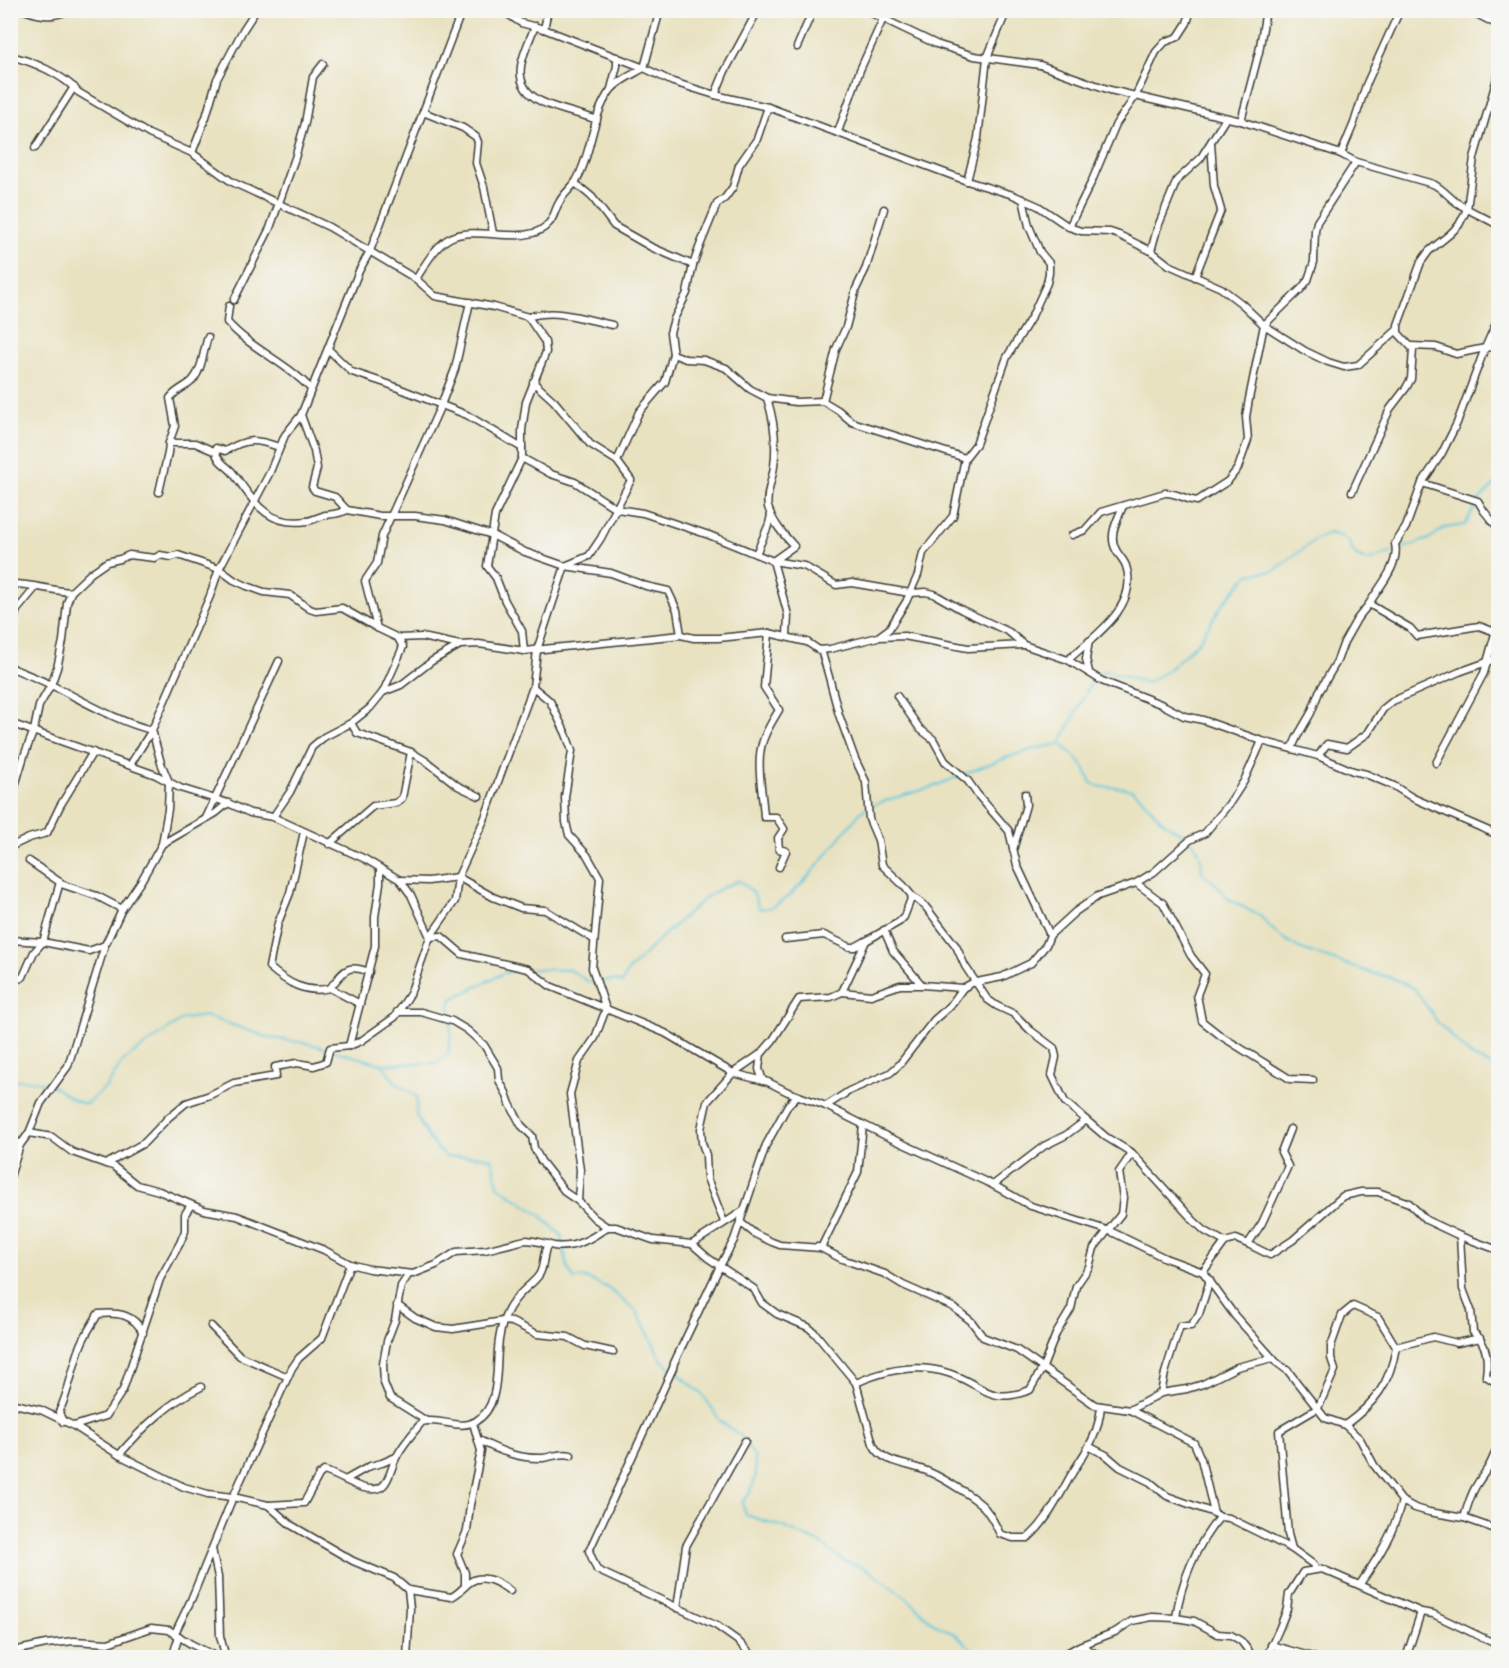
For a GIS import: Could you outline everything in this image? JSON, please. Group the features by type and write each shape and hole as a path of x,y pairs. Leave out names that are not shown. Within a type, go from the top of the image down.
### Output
{"street":[{"path":"24,10 41,16 53,16 69,10"},
{"path":"192,153 217,79 256,10"},
{"path":"130,765 152,730 210,596 219,569 269,474 285,435 301,415 359,271 370,251 462,10"},
{"path":"502,10 521,23 544,28 673,82 715,95 768,107 967,182 1023,199 1038,206 1069,227 1081,231 1110,232 1151,251 1169,266 1221,288 1264,324 1305,351 1344,367 1358,365 1397,330 1421,262 1429,251 1458,225 1467,209 1474,158 1498,75"},
{"path":"544,28 548,10"},
{"path":"611,89 644,68 660,10"},
{"path":"715,95 725,71 758,10"},
{"path":"797,46 813,10"},
{"path":"865,10 936,44 974,56 1040,65 1135,97 1241,121 1341,153 1356,162 1433,184 1444,189 1467,209 1498,225"},
{"path":"838,132 850,94 886,10"},
{"path":"967,182 978,138 987,58 1006,10"},
{"path":"1069,227 1116,124 1135,97 1156,52 1165,42 1178,37 1187,23 1191,10"},
{"path":"1241,121 1259,52 1266,10"},
{"path":"1341,153 1354,123 1366,85 1400,10"},
{"path":"1469,10 1498,25"},
{"path":"535,26 521,64 524,86 534,97 547,105 597,120"},
{"path":"10,57 41,67 149,134 192,153 232,182 329,227 416,279 435,296 494,307 528,318 545,342 544,358 526,402 522,430 522,459 495,515 488,566 522,631 524,651"},
{"path":"416,279 429,260 450,238 460,235 493,233 513,235 535,233 543,228 552,218 564,194 575,183 597,120 611,89 617,57"},
{"path":"311,389 289,369 238,335 227,322 231,303 270,228 279,204 304,123 314,76 322,64"},
{"path":"36,148 74,87"},
{"path":"617,461 639,412 665,382 673,354 670,333 687,293 693,265 717,204 726,198 733,187 739,165 757,139 768,107"},
{"path":"423,112 463,128 476,137 478,142 476,163 484,187 493,233"},
{"path":"1151,251 1177,180 1200,159 1226,118"},
{"path":"1196,277 1221,210 1214,186 1211,143"},
{"path":"1072,535 1085,530 1101,512 1170,493 1189,501 1197,501 1233,475 1248,440 1246,417 1264,324 1301,290 1308,279 1314,262 1317,222 1356,162"},
{"path":"575,183 592,197 614,226 651,247 693,265"},
{"path":"878,638 889,629 906,602 918,575 923,553 953,516 965,458 976,444 1007,357 1032,316 1049,273 1049,263 1040,252 1029,226 1023,199"},
{"path":"824,401 836,349 846,327 856,290 866,268 884,209"},
{"path":"377,628 365,581 377,563 381,536 455,369 470,302"},
{"path":"528,318 544,312 569,315 612,326"},
{"path":"1292,748 1337,661 1344,642 1392,568 1396,551 1395,544 1406,528 1422,483 1442,453 1457,423 1498,319"},
{"path":"1352,492 1390,408 1411,379 1414,357 1411,346 1397,330"},
{"path":"159,492 169,443 175,426 170,398 181,386 192,381 202,362 208,337"},
{"path":"1411,346 1436,347 1456,354 1498,346"},
{"path":"328,350 352,372 467,415 522,448"},
{"path":"673,354 686,359 704,360 726,368 750,389 767,398 796,402 824,401 852,422 965,458"},
{"path":"106,1164 144,1143 168,1117 186,1103 210,1095 234,1083 276,1076 275,1067 297,1063 314,1066 326,1062 330,1048 349,1046 394,1018 414,985 430,937 455,901 458,877 484,820 533,687 537,650 565,566 589,556 631,480 617,461 590,444 554,401 533,381"},
{"path":"767,398 773,415 775,436 774,467 767,505 776,526 794,546 773,561"},
{"path":"301,415 317,468 313,489 335,496 348,510"},
{"path":"216,448 225,451 240,442 251,440 263,441 279,447"},
{"path":"169,443 195,443 216,452 217,457 233,474 254,503 275,519 292,522 310,521 325,515 338,515 348,510 390,517 416,516 446,520 492,535 525,552 565,566 611,573 646,586 668,591 677,610 681,635"},
{"path":"522,459 551,474 575,482 617,509 643,513 709,535 773,561 804,566 836,585 852,583 910,593 934,594 1009,632 1024,645"},
{"path":"1422,483 1478,501 1498,528"},
{"path":"1068,660 1108,625 1124,600 1128,584 1125,564 1112,539 1112,532 1123,506"},
{"path":"756,554 770,524 771,513"},
{"path":"10,803 34,730 39,706 51,685 63,641 67,603 71,592 107,562 120,560 129,555 155,558 160,555 178,555 219,569 234,580 264,592 290,594 316,611 342,608 398,638 422,637 460,645 479,644 524,651 681,635 694,638 718,638 769,633 807,642 822,653 839,715 866,782 869,819 878,840 882,865 912,897 925,906 956,946 964,966 987,999 1014,1014 1030,1030 1054,1048 1056,1057 1052,1075 1065,1102 1106,1137 1132,1153 1194,1221 1205,1231 1225,1242"},
{"path":"773,561 788,615 787,636"},
{"path":"10,584 22,583 71,592"},
{"path":"10,629 17,610 36,587"},
{"path":"1369,604 1410,628 1417,636 1479,626 1497,633"},
{"path":"1436,763 1484,673 1498,623"},
{"path":"769,633 764,687 779,710 762,744 760,775 763,784 764,817 776,817 784,829 778,838 779,849 786,851 779,867"},
{"path":"819,650 878,638 904,636 968,648 1024,645 1068,660 1102,681 1163,705 1184,716 1318,756 1384,781 1413,798 1498,835"},
{"path":"273,817 290,792 312,747 324,737 351,723 370,708 383,692 403,647 398,638"},
{"path":"1089,640 1086,651 1089,672"},
{"path":"383,692 401,685 432,661 460,645"},
{"path":"1318,756 1327,744 1347,748 1362,738 1368,733 1383,709 1393,701 1459,672 1498,658"},
{"path":"206,818 279,661"},
{"path":"10,667 87,704 152,730"},
{"path":"533,687 549,701 572,751 565,796 566,822 569,835 587,855 600,878 592,968 606,1009 595,1038 579,1061 570,1094 579,1161 578,1200"},
{"path":"897,696 920,729 933,739 945,761 968,781 1006,828 1017,865 1050,935"},
{"path":"10,723 130,765 180,788 228,803 250,813 273,817 365,859 400,880 411,895 430,937"},
{"path":"351,723 357,733 411,752 458,786 479,796"},
{"path":"10,1176 20,1145 29,1133 41,1103 68,1066 105,945 122,909 162,844 168,809 169,782 152,730"},
{"path":"724,1222 707,1178 706,1155 702,1143 701,1129 707,1102 733,1073 762,1053 799,999 831,997 842,992 871,995 900,985 963,988 976,982 1002,977 1031,963 1046,945 1050,935 1075,912 1098,896 1136,883 1154,872 1190,840 1204,833 1229,804 1244,781 1262,741"},
{"path":"10,847 47,833 60,806 93,752"},
{"path":"329,844 374,806 396,803 402,798 411,752"},
{"path":"1013,851 1026,804 1025,794"},
{"path":"162,844 228,803"},
{"path":"304,832 285,909 278,923 268,968 282,978 309,991 330,988 360,1004"},
{"path":"29,861 77,891 97,896 122,909"},
{"path":"349,1046 375,946 375,917 380,869"},
{"path":"400,880 428,881 458,877 493,897 521,908 544,910 593,939"},
{"path":"10,983 23,977 34,952 43,942 60,882"},
{"path":"1136,883 1163,903 1191,956 1205,974 1197,995 1202,1021 1221,1036 1290,1079 1313,1080"},
{"path":"785,939 824,935 844,945 855,947 899,922 904,917 912,897"},
{"path":"884,930 893,951 922,985"},
{"path":"430,937 441,936 462,954 528,969 550,986 665,1034 733,1073 763,1081 826,1106 993,1185 1031,1206 1110,1231 1165,1258 1203,1272 1235,1316 1288,1371 1325,1418 1345,1425 1360,1438 1374,1465 1402,1501 1429,1512 1464,1518 1498,1530"},
{"path":"10,940 43,942 90,951 105,945"},
{"path":"842,992 866,941"},
{"path":"330,988 344,971 356,967 369,972"},
{"path":"826,1106 849,1091 890,1073 899,1065 934,1020 950,1006 963,988"},
{"path":"397,1012 418,1011 435,1015 467,1030 490,1053 498,1068 499,1080 507,1092 510,1104 521,1125 531,1137 541,1161 566,1193 578,1200 594,1218 607,1227 616,1227 652,1240 692,1244 754,1288 762,1303 777,1314 808,1327 856,1383 877,1452 888,1459 940,1477 981,1503 1000,1534 1013,1539 1028,1539 1042,1525 1090,1447 1100,1422 1101,1406"},
{"path":"762,1053 759,1069 763,1081"},
{"path":"754,1658 738,1641 717,1626 597,1570 589,1551 720,1266 732,1246 766,1145 788,1105 797,1096"},
{"path":"993,1185 1044,1146 1066,1135 1085,1121"},
{"path":"821,1248 858,1172 863,1125"},
{"path":"1248,1244 1262,1223 1288,1166 1281,1152 1290,1129"},
{"path":"29,1133 52,1137 72,1152 113,1166 137,1185 159,1191 204,1210 237,1216 324,1250 350,1264 394,1272 409,1274 436,1265 456,1252 485,1250 525,1240 556,1246 585,1241 607,1227"},
{"path":"10,1134 20,1145"},
{"path":"856,1383 894,1370 926,1369 948,1373 993,1396 1016,1396 1030,1390 1043,1367 1056,1334 1071,1309 1076,1286 1089,1267 1094,1248 1110,1231 1121,1214 1123,1198 1119,1172 1132,1153"},
{"path":"1203,1272 1225,1242 1236,1239 1270,1255 1293,1240 1343,1196 1361,1192 1378,1192 1409,1203 1426,1220 1498,1250"},
{"path":"74,1426 106,1416 123,1390 160,1279 185,1231 185,1214 191,1205"},
{"path":"692,1244 743,1211"},
{"path":"740,1222 755,1234 780,1245 821,1248"},
{"path":"1460,1236 1463,1289 1471,1310 1473,1332 1480,1338 1488,1357 1486,1376 1498,1384"},
{"path":"409,1274 401,1286 395,1320 385,1353 384,1383 390,1398 425,1420 454,1425 473,1423 483,1416 492,1400 503,1321 509,1306 539,1276 544,1250 548,1244"},
{"path":"784,1246 802,1245 821,1248 842,1259 885,1274 903,1285 953,1307 970,1321 983,1337 1017,1350 1095,1405 1130,1410 1194,1443 1202,1459 1217,1515 1194,1559 1178,1601 1176,1618"},
{"path":"172,1658 177,1634 233,1497 295,1362 322,1338 350,1264"},
{"path":"394,1272 401,1286"},
{"path":"1161,1392 1180,1326 1191,1326 1199,1314 1210,1280"},
{"path":"398,1305 415,1318 436,1328 453,1329 503,1321 518,1324 542,1335 568,1338 585,1346 613,1352"},
{"path":"1292,1549 1288,1534 1279,1431 1318,1408 1335,1370 1331,1358 1335,1335 1342,1315 1353,1306 1378,1317 1396,1347 1392,1369 1381,1391 1365,1410 1345,1425"},
{"path":"63,1422 59,1412 81,1345 98,1314 112,1312 126,1315 138,1323 143,1333"},
{"path":"211,1326 240,1356 288,1377"},
{"path":"1396,1347 1433,1337 1457,1343 1480,1338"},
{"path":"1130,1410 1161,1392 1187,1389 1203,1384 1237,1367 1273,1358"},
{"path":"119,1455 160,1412 201,1387"},
{"path":"10,1403 40,1410 74,1426 119,1455 184,1486 208,1494 268,1505 304,1503 321,1472 327,1472 366,1488 377,1488 384,1485 396,1457 425,1420"},
{"path":"465,1586 465,1573 457,1554 468,1526 481,1451 473,1423"},
{"path":"478,1440 508,1455 544,1458 560,1453 571,1455"},
{"path":"677,1608 686,1546 744,1441"},
{"path":"1090,1447 1106,1455 1120,1467 1150,1482 1167,1496 1229,1518 1292,1549 1314,1565 1315,1569"},
{"path":"1464,1518 1477,1484 1491,1466 1495,1452 1498,1450"},
{"path":"345,1480 370,1466 396,1457"},
{"path":"1360,1584 1380,1556 1397,1522 1402,1501"},
{"path":"268,1505 291,1525 353,1562 394,1578 408,1590 451,1597 471,1581 486,1579 493,1580 510,1590"},
{"path":"212,1548 218,1577 220,1636 226,1658"},
{"path":"1266,1658 1280,1627 1292,1587 1303,1572 1315,1569 1322,1569 1421,1612 1433,1614 1498,1645"},
{"path":"407,1658 410,1608 408,1590"},
{"path":"1406,1658 1421,1612"},
{"path":"1058,1658 1115,1632 1132,1621 1152,1617 1194,1621 1218,1634 1231,1635 1241,1641 1254,1658"},
{"path":"10,1649 19,1654 55,1643 88,1641 108,1643 151,1628 168,1630 219,1658"},
{"path":"1271,1645 1316,1658"},
{"path":"1082,1646 1104,1658"}],"waterway":[{"path":"1060,744 1095,675 1105,671 1147,683 1168,670 1199,641 1224,602 1249,574 1274,571 1316,539 1329,533 1349,542 1355,555 1368,561 1429,539 1444,528 1465,525 1478,501 1498,481"},
{"path":"531,969 570,970 589,982 614,980 622,983 628,971 665,934 705,898 725,886 739,881 753,892 759,908 771,907 785,899 814,870 853,821 867,808 926,789 1008,757 1060,744 1079,761 1091,783 1102,787 1122,787 1131,790 1141,797 1165,823 1192,841 1200,855 1202,872 1219,887 1228,899 1260,916 1278,935 1299,948 1389,977 1414,988 1439,1024 1471,1056 1498,1069"},
{"path":"10,1079 46,1084 73,1100 86,1104 107,1086 123,1061 183,1019 206,1016 270,1038 306,1043 382,1064 436,1063 448,1054 452,999 504,973 522,970"},
{"path":"382,1064 395,1082 417,1097 416,1115 429,1139 446,1157 481,1156 492,1159 498,1186 539,1214 561,1235 567,1266 574,1279 585,1278 608,1288 637,1312 661,1359 702,1394 721,1422 741,1436 754,1456 756,1475 751,1491 742,1502 746,1515 783,1527 820,1543 844,1561 865,1568 906,1597 932,1622 958,1636 981,1658"}]}
